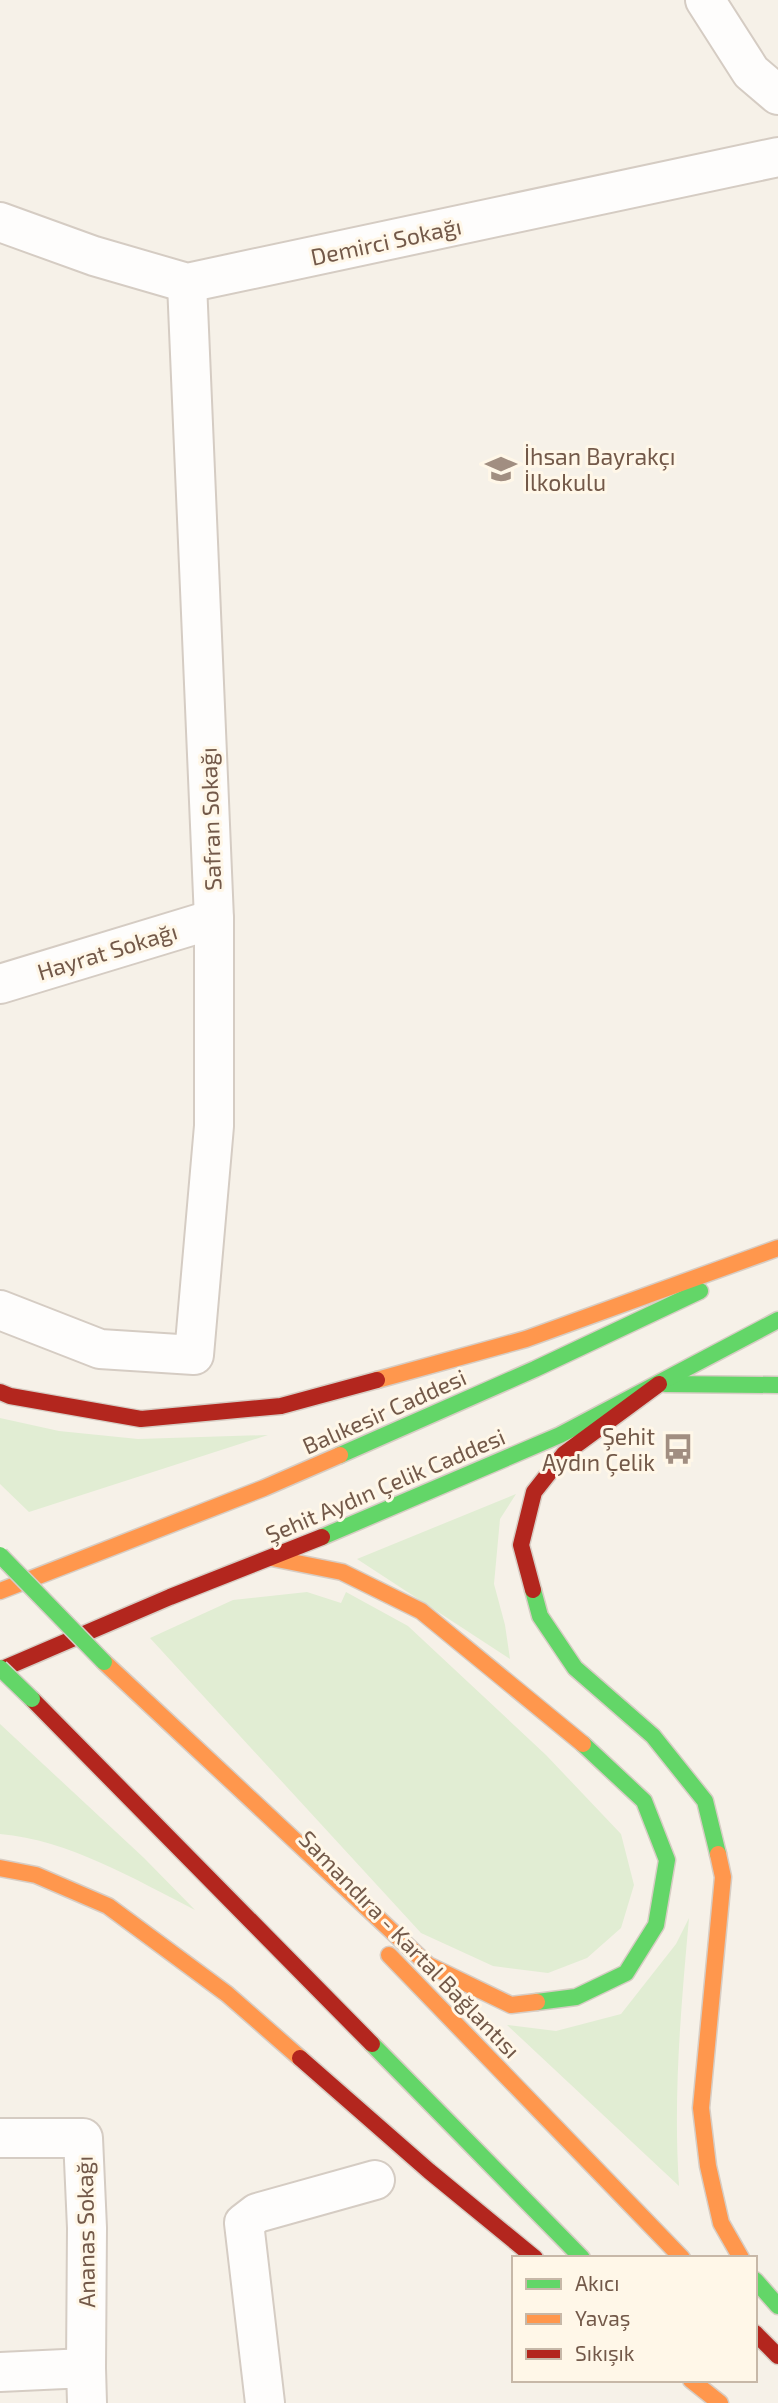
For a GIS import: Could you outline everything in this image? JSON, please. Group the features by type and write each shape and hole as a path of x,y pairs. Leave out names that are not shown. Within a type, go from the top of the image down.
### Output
{"main road":[{"path":"0,1392 141,1419 281,1406 526,1339 778,1248"},
{"name":"Balıkesir Caddesi","path":"0,1591 276,1482 535,1369 778,1255"},
{"name":"Şehit Aydın Çelik Caddesi","path":"0,1669 170,1597 272,1558 560,1435 778,1320"},
{"path":"740,2256 721,2223 708,2166 701,2108 723,1877 705,1801 653,1736 575,1668 540,1616 521,1545 534,1492 565,1454 659,1384 778,1385"},
{"path":"0,1555 104,1662 428,1965 511,2005 576,1997 626,1973 656,1925 667,1860 644,1801 572,1734 421,1611 342,1572 272,1558"},
{"name":"Samandıra - Kartal Bağlantısı","path":"104,1662 335,1900"},
{"path":"0,1669 580,2256"},
{"path":"0,1868 36,1875 108,1906 227,1994 429,2171 534,2256"},
{"name":"Samandıra - Kartal Bağlantısı","path":"374,1940 680,2256"},
{"path":"757,2282 778,2305"},
{"path":"757,2335 778,2357"},
{"path":"694,2382 721,2403"},
{"path":"701,2382 721,2403"}],"street":[{"path":"705,0 751,72 778,95"},
{"name":"Demirci Sokağı","path":"0,222 94,256 187,283 778,157"},
{"name":"Safran Sokağı","path":"0,1310 100,1349 194,1354 214,1126 214,919 187,283"},
{"name":"Hayrat Sokağı","path":"0,984 214,919"},
{"name":"Ananas Sokağı","path":"0,2138 83,2138 87,2228 86,2385"},
{"path":"265,2403 244,2223 257,2213 375,2180"},
{"path":"0,2372 86,2385"}],"green space":[{"path":"0,1418 59,1431 138,1439 268,1435 29,1512 0,1484"},
{"path":"516,1494 500,1519 494,1584 505,1625 510,1659 357,1559"},
{"path":"307,1592 341,1603 346,1592 408,1626 546,1755 621,1834 634,1885 621,1928 587,1958 548,1973 493,1966 421,1933 150,1638 233,1600"},
{"path":"0,1724 144,1858 195,1910 125,1874 76,1853 51,1844 0,1834"},
{"path":"689,1918 677,2085 679,2186 507,2025 556,2031 621,2014 676,1944"}],"traffic: fast":[{"path":"340,1455 535,1369 700,1291"},
{"path":"322,1537 560,1435 778,1320"},
{"path":"665,1384 778,1385"},
{"path":"0,1555 104,1662"},
{"path":"533,1590 540,1616 575,1668 653,1736 705,1801 718,1854"},
{"path":"0,1668 32,1699"},
{"path":"537,2002 576,1997 626,1973 656,1925 667,1860 644,1801 583,1744"},
{"path":"372,2044 580,2256"},
{"path":"757,2282 778,2306"}],"traffic: slow":[{"path":"377,1380 526,1339 778,1248"},
{"path":"0,1591 264,1488 340,1455"},
{"path":"272,1558 342,1572 421,1611 583,1744"},
{"path":"104,1662 428,1965 511,2005 537,2002"},
{"path":"718,1854 723,1877 701,2108 708,2166 721,2223 740,2256"},
{"path":"0,1868 36,1875 108,1906 227,1994 300,2058"},
{"path":"389,1955 680,2256"},
{"path":"694,2382 720,2403"}],"traffic: jam":[{"path":"0,1392 141,1419 281,1406 377,1380"},
{"path":"533,1590 521,1545 534,1492 564,1454 659,1384"},
{"path":"0,1670 170,1597 322,1537"},
{"path":"32,1699 372,2044"},
{"path":"300,2058 429,2171 533,2256"},
{"path":"757,2335 778,2356"}],"place":[{"name":"İhsan Bayrakçı İlkokulu","path":"501,469"},
{"name":"Şehit Aydın Çelik","path":"678,1449"}]}
